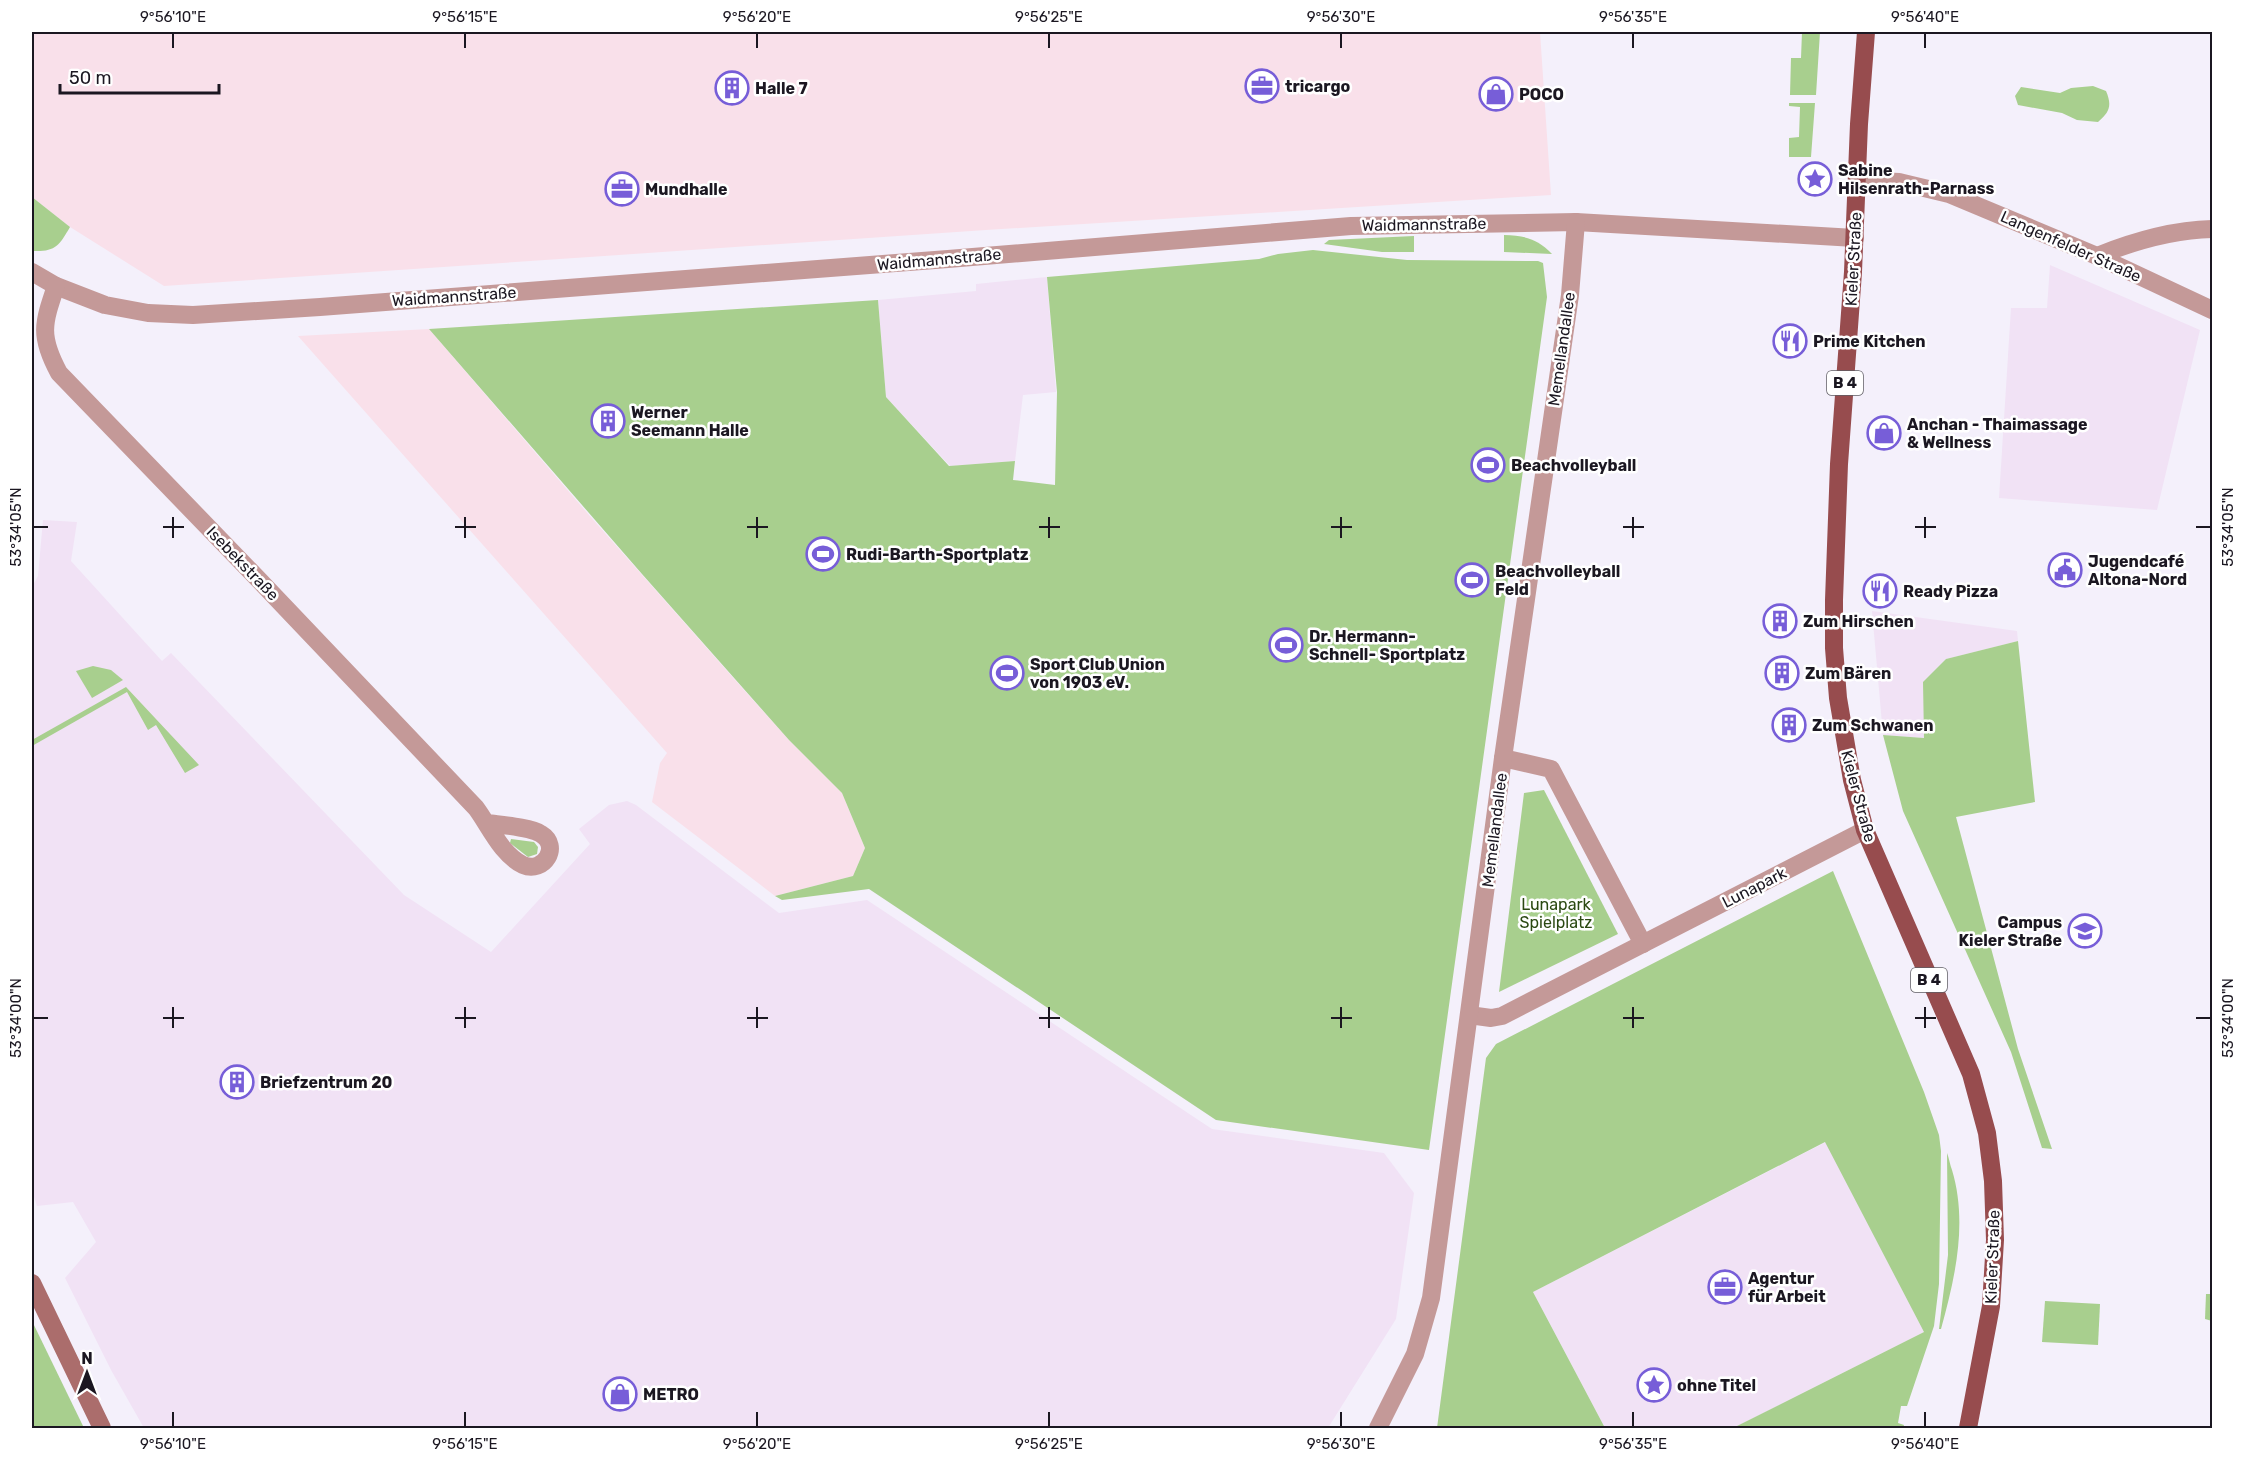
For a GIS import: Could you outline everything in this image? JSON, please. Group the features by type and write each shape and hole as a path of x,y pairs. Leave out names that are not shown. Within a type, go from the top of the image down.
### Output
{"main road":[{"name":"Kieler Straße","path":"1866,32 1859,124 1855,238 1839,465 1834,648 1843,739 1865,830 1971,1074 1987,1133 1995,1240 1991,1306 1968,1428"}],"street":[{"name":"Langenfelder Straße","path":"1857,180 1899,182 1948,194 2097,256 2212,310"},
{"name":"Waidmannstraße","path":"32,272 56,286 127,310 193,315 1351,226 1576,222 1855,238"},
{"name":"Memellandallee","path":"1378,1428 1415,1354 1431,1298 1503,758 1570,295 1576,222"},
{"path":"2097,256 2133,242 2186,230 2212,229"},
{"name":"Isebekstraße","path":"56,286 45,322 45,338 48,352 59,373 261,581 468,800 487,823"},
{"path":"1503,758 1551,769 1643,944"},
{"name":"Lunapark","path":"1469,1015 1491,1018 1502,1016 1865,830"},
{"path":"32,1283 102,1428"}],"shaded area":[{"path":"32,32 1540,32 1551,195 986,230 164,286 70,227 32,197"},
{"path":"2050,265 2200,330 2157,510 1999,498 2011,308 2047,308"},
{"path":"1047,277 1056,392 1023,395 1015,461 950,466 886,397 878,300 976,291 976,284"},
{"path":"429,329 744,690 789,740 842,793 865,848 853,876 775,896 652,802 660,763 667,753 298,336"},
{"path":"43,520 77,522 71,561 162,661 171,653 404,895 491,952 590,844 579,829 609,805 627,801 636,805 779,913 867,900 1212,1129 1384,1153 1414,1193 1396,1319 1328,1428 144,1428 111,1370 65,1278 96,1242 73,1202 37,1206 32,1191 32,587 38,576"},
{"path":"1872,611 2017,631 2018,641 1946,659 1924,682 1924,738 1883,735"},
{"path":"1826,1142 1924,1332 1733,1428 1605,1428 1533,1292"}],"green space":[{"path":"1802,32 1820,32 1816,95 1790,95 1791,58 1801,58"},
{"path":"2093,86 2106,91 2109,100 2109,108 2098,122 2077,120 2062,113 2018,105 2015,96 2021,87 2060,93 2071,88"},
{"path":"1789,103 1815,103 1811,157 1789,157 1789,138 1799,137 1800,107 1789,106"},
{"path":"32,197 70,227 63,239 51,249 32,251"},
{"path":"1504,235 1530,239 1541,244 1552,254 1504,252"},
{"path":"1414,236 1414,252 1382,252 1324,244 1329,240"},
{"name":"Dr. Hermann- Schnell- Sportplatz","path":"1313,250 1407,260 1538,261 1543,263 1547,297 1429,1150 1216,1120 869,889 782,900 775,896 853,876 865,848 842,793 789,740 429,329 878,300 886,397 949,466 1015,461 1013,480 1055,485 1057,392 1047,277 1259,259 1278,254"},
{"path":"2018,641 2035,802 1956,817 2018,1049 2052,1149 2042,1148 2011,1052 1903,811 1883,735 1924,738 1923,682 1946,659"},
{"path":"93,666 111,670 123,680 92,698 76,671"},
{"path":"126,687 199,765 185,773 156,725 148,730 127,692 32,746 32,740"},
{"name":"Lunapark Spielplatz","path":"1544,790 1618,934 1499,992 1524,793"},
{"path":"511,839 534,842 538,847 537,854 528,857 510,843"},
{"path":"1833,871 1924,1092 1939,1135 1941,1151 1939,1284 1934,1326 1907,1406 1901,1406 1898,1423 1904,1425 1903,1428 1733,1428 1924,1332 1825,1142 1533,1292 1605,1428 1437,1428 1486,1058 1496,1044"},
{"path":"1947,1153 1957,1190 1959,1230 1951,1290 1941,1329 1939,1329 1948,1255"},
{"path":"2206,1294 2212,1294 2212,1321 2205,1319"},
{"path":"2045,1301 2100,1304 2098,1345 2042,1342"},
{"path":"32,1321 84,1428 34,1428 32,1424"}],"place":[{"name":"tricargo","path":"1262,86"},
{"name":"Halle 7","path":"732,88"},
{"name":"POCO","path":"1496,94"},
{"name":"Sabine Hilsenrath-Parnass","path":"1815,179"},
{"name":"Mundhalle","path":"622,189"},
{"name":"Prime Kitchen","path":"1790,341"},
{"name":"Werner Seemann Halle","path":"608,421"},
{"name":"Anchan - Thaimassage & Wellness","path":"1884,433"},
{"name":"Beachvolleyball","path":"1488,465"},
{"name":"Rudi-Barth-Sportplatz","path":"823,554"},
{"name":"Jugendcafé Altona-Nord","path":"2065,570"},
{"name":"Beachvolleyball Feld","path":"1472,580"},
{"name":"Ready Pizza","path":"1880,591"},
{"name":"Zum Hirschen","path":"1780,621"},
{"name":"Dr. Hermann- Schnell- Sportplatz","path":"1286,645"},
{"name":"Sport Club Union von 1903 eV.","path":"1007,673"},
{"name":"Zum Bären","path":"1782,673"},
{"name":"Zum Schwanen","path":"1789,725"},
{"name":"Campus Kieler Straße","path":"2085,931"},
{"name":"Briefzentrum 20","path":"237,1082"},
{"name":"Agentur für Arbeit","path":"1725,1287"},
{"name":"ohne Titel","path":"1654,1385"},
{"name":"METRO","path":"620,1394"}]}
